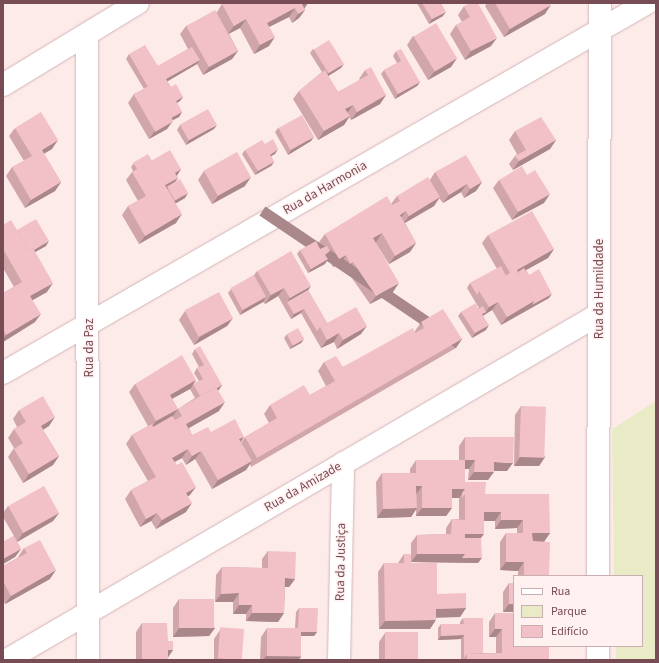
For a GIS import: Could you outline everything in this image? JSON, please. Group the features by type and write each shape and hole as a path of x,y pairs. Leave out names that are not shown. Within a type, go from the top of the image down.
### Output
{"street":[{"path":"3,85 87,37 138,3"},
{"name":"Rua da Humildade","path":"598,575 600,3"},
{"name":"Rua da Harmonia","path":"3,373 647,3"},
{"name":"Rua da Paz","path":"87,37 89,324 88,660"},
{"name":"Rua da Amizade","path":"7,660 599,314"},
{"name":"Rua da Justiça","path":"339,660 343,463"},
{"path":"598,647 598,660"}],"green space":[{"path":"656,401 656,660 616,660 616,647 643,647 643,575 614,575 612,429"}],"building":[{"path":"305,3 302,4 305,10 298,14 295,8 267,23 275,37 260,45 246,19 234,26 222,4"},
{"path":"422,3 441,3 446,12 432,19"},
{"path":"471,3 478,3 497,38 471,51 456,25 470,17 464,6"},
{"path":"495,3 549,3 551,5 510,29"},
{"path":"215,10 238,51 209,67 186,26"},
{"path":"436,23 457,58 435,72 414,36"},
{"path":"329,40 344,64 329,73 314,50"},
{"path":"145,45 158,66 192,47 200,60 166,79 171,87 176,84 183,97 176,101 182,112 171,118 152,84 148,87 129,54"},
{"path":"401,49 420,82 398,94 384,70 401,61 396,51"},
{"path":"371,67 386,95 357,112 353,105 345,109 350,116 324,131 299,91 325,70 338,92 368,75 365,70"},
{"path":"152,84 174,121 155,132 134,95"},
{"path":"208,109 217,125 189,140 180,125"},
{"path":"41,112 58,140 42,150 61,182 31,200 12,167 32,156 15,128"},
{"path":"302,115 314,137 291,150 278,128"},
{"path":"541,117 556,140 519,161 515,156 526,150 515,131"},
{"path":"273,139 278,149 270,155 274,162 258,171 245,150 262,140 265,144"},
{"path":"170,150 181,169 175,173 178,178 165,185 182,214 145,236 128,206 146,196 132,172"},
{"path":"237,152 251,177 218,196 204,170"},
{"path":"148,154 152,161 137,169 133,162"},
{"path":"466,155 482,182 470,189 467,184 449,195 435,172"},
{"path":"522,166 527,175 535,170 550,194 518,212 499,180"},
{"path":"428,177 440,197 409,216 406,211 400,215 416,243 395,256 382,233 373,238 399,283 376,296 353,262 350,264 346,255 339,259 325,234 387,196 392,205 400,201 397,196"},
{"path":"180,179 188,193 175,200 167,186"},
{"path":"532,211 554,249 517,270 534,301 507,317 498,302 489,307 479,291 510,273 488,235"},
{"path":"36,219 49,241 34,250 33,248 29,250 17,230"},
{"path":"11,220 29,250 33,248 53,283 30,296 41,314 6,335 3,329 3,293 22,282 3,249 3,225"},
{"path":"316,241 320,249 327,246 330,251 325,255 328,259 311,269 300,250"},
{"path":"291,251 311,286 290,298 284,288 271,295 257,271"},
{"path":"501,266 506,276 479,291 477,295 470,283"},
{"path":"524,268 529,275 539,269 552,294 532,305 534,301 518,272"},
{"path":"254,275 266,297 243,310 230,288"},
{"path":"308,290 327,323 320,327 317,331 304,309 294,314 287,302"},
{"path":"219,292 233,318 199,337 185,310"},
{"path":"476,303 478,309 483,306 486,312 482,314 489,325 475,333 461,312"},
{"path":"356,307 367,326 343,340 339,333 327,340 320,327"},
{"path":"443,309 462,339 257,458 245,437 277,418 270,405 304,385 310,395 335,381 324,362 336,356 343,367 413,328 415,333 424,328 421,322"},
{"path":"298,328 304,339 293,346 287,334"},
{"path":"200,346 222,385 200,396 193,384 203,379 197,368 204,365 195,349"},
{"path":"182,355 196,380 170,395 178,409 156,421 135,384"},
{"path":"216,387 225,402 186,424 192,435 208,427 211,432 235,419 244,437 239,439 252,461 218,480 201,451 192,456 188,449 172,458 177,465 182,462 196,487 186,493 192,503 162,520 157,513 146,519 131,490 156,477 132,435 152,424 153,427 172,416 175,420 182,416 178,409"},
{"path":"43,396 55,417 41,426 59,456 29,474 14,449 23,443 14,429 26,422 19,410"},
{"path":"521,406 546,407 544,458 519,457"},
{"path":"465,437 514,437 513,463 494,462 494,472 474,472 475,460 465,460"},
{"path":"416,460 465,460 465,489 452,489 452,508 422,508 422,486 416,486 417,508 383,509 382,473 416,473"},
{"path":"465,482 486,482 485,494 465,494 462,498 462,493 465,489"},
{"path":"44,486 59,513 23,533 8,506"},
{"path":"465,494 549,494 550,533 532,533 533,541 550,542 549,575 524,575 524,562 506,562 506,533 523,533 523,520 501,520 501,512 484,512 484,534 465,534 465,554 417,554 417,535 451,534 452,519 465,520"},
{"path":"14,536 21,549 3,559 3,542"},
{"path":"465,538 481,538 482,558 462,558 465,554"},
{"path":"40,540 56,570 11,596 3,581 3,566 27,553 24,548"},
{"path":"268,551 296,552 295,579 285,578 284,613 252,613 252,605 239,605 239,593 221,594 222,567 268,568"},
{"path":"404,554 411,554 411,563 437,563 437,594 466,593 466,608 436,609 436,620 385,621 384,563 404,563"},
{"path":"509,583 513,583 513,604 509,604"},
{"path":"179,599 214,599 214,628 179,628"},
{"path":"299,608 318,608 317,632 301,632 301,628 298,628"},
{"path":"495,613 513,613 513,647 549,647 549,660 467,660 467,654 502,653 502,629 495,629"},
{"path":"463,618 483,618 483,653 467,654 464,658 464,635 441,636 441,624 464,624"},
{"path":"142,623 167,623 168,641 173,641 173,650 168,650 168,660 142,660"},
{"path":"220,627 244,629 242,660 218,658"},
{"path":"267,628 301,628 301,656 267,656"},
{"path":"385,632 418,632 418,660 385,660"}]}
